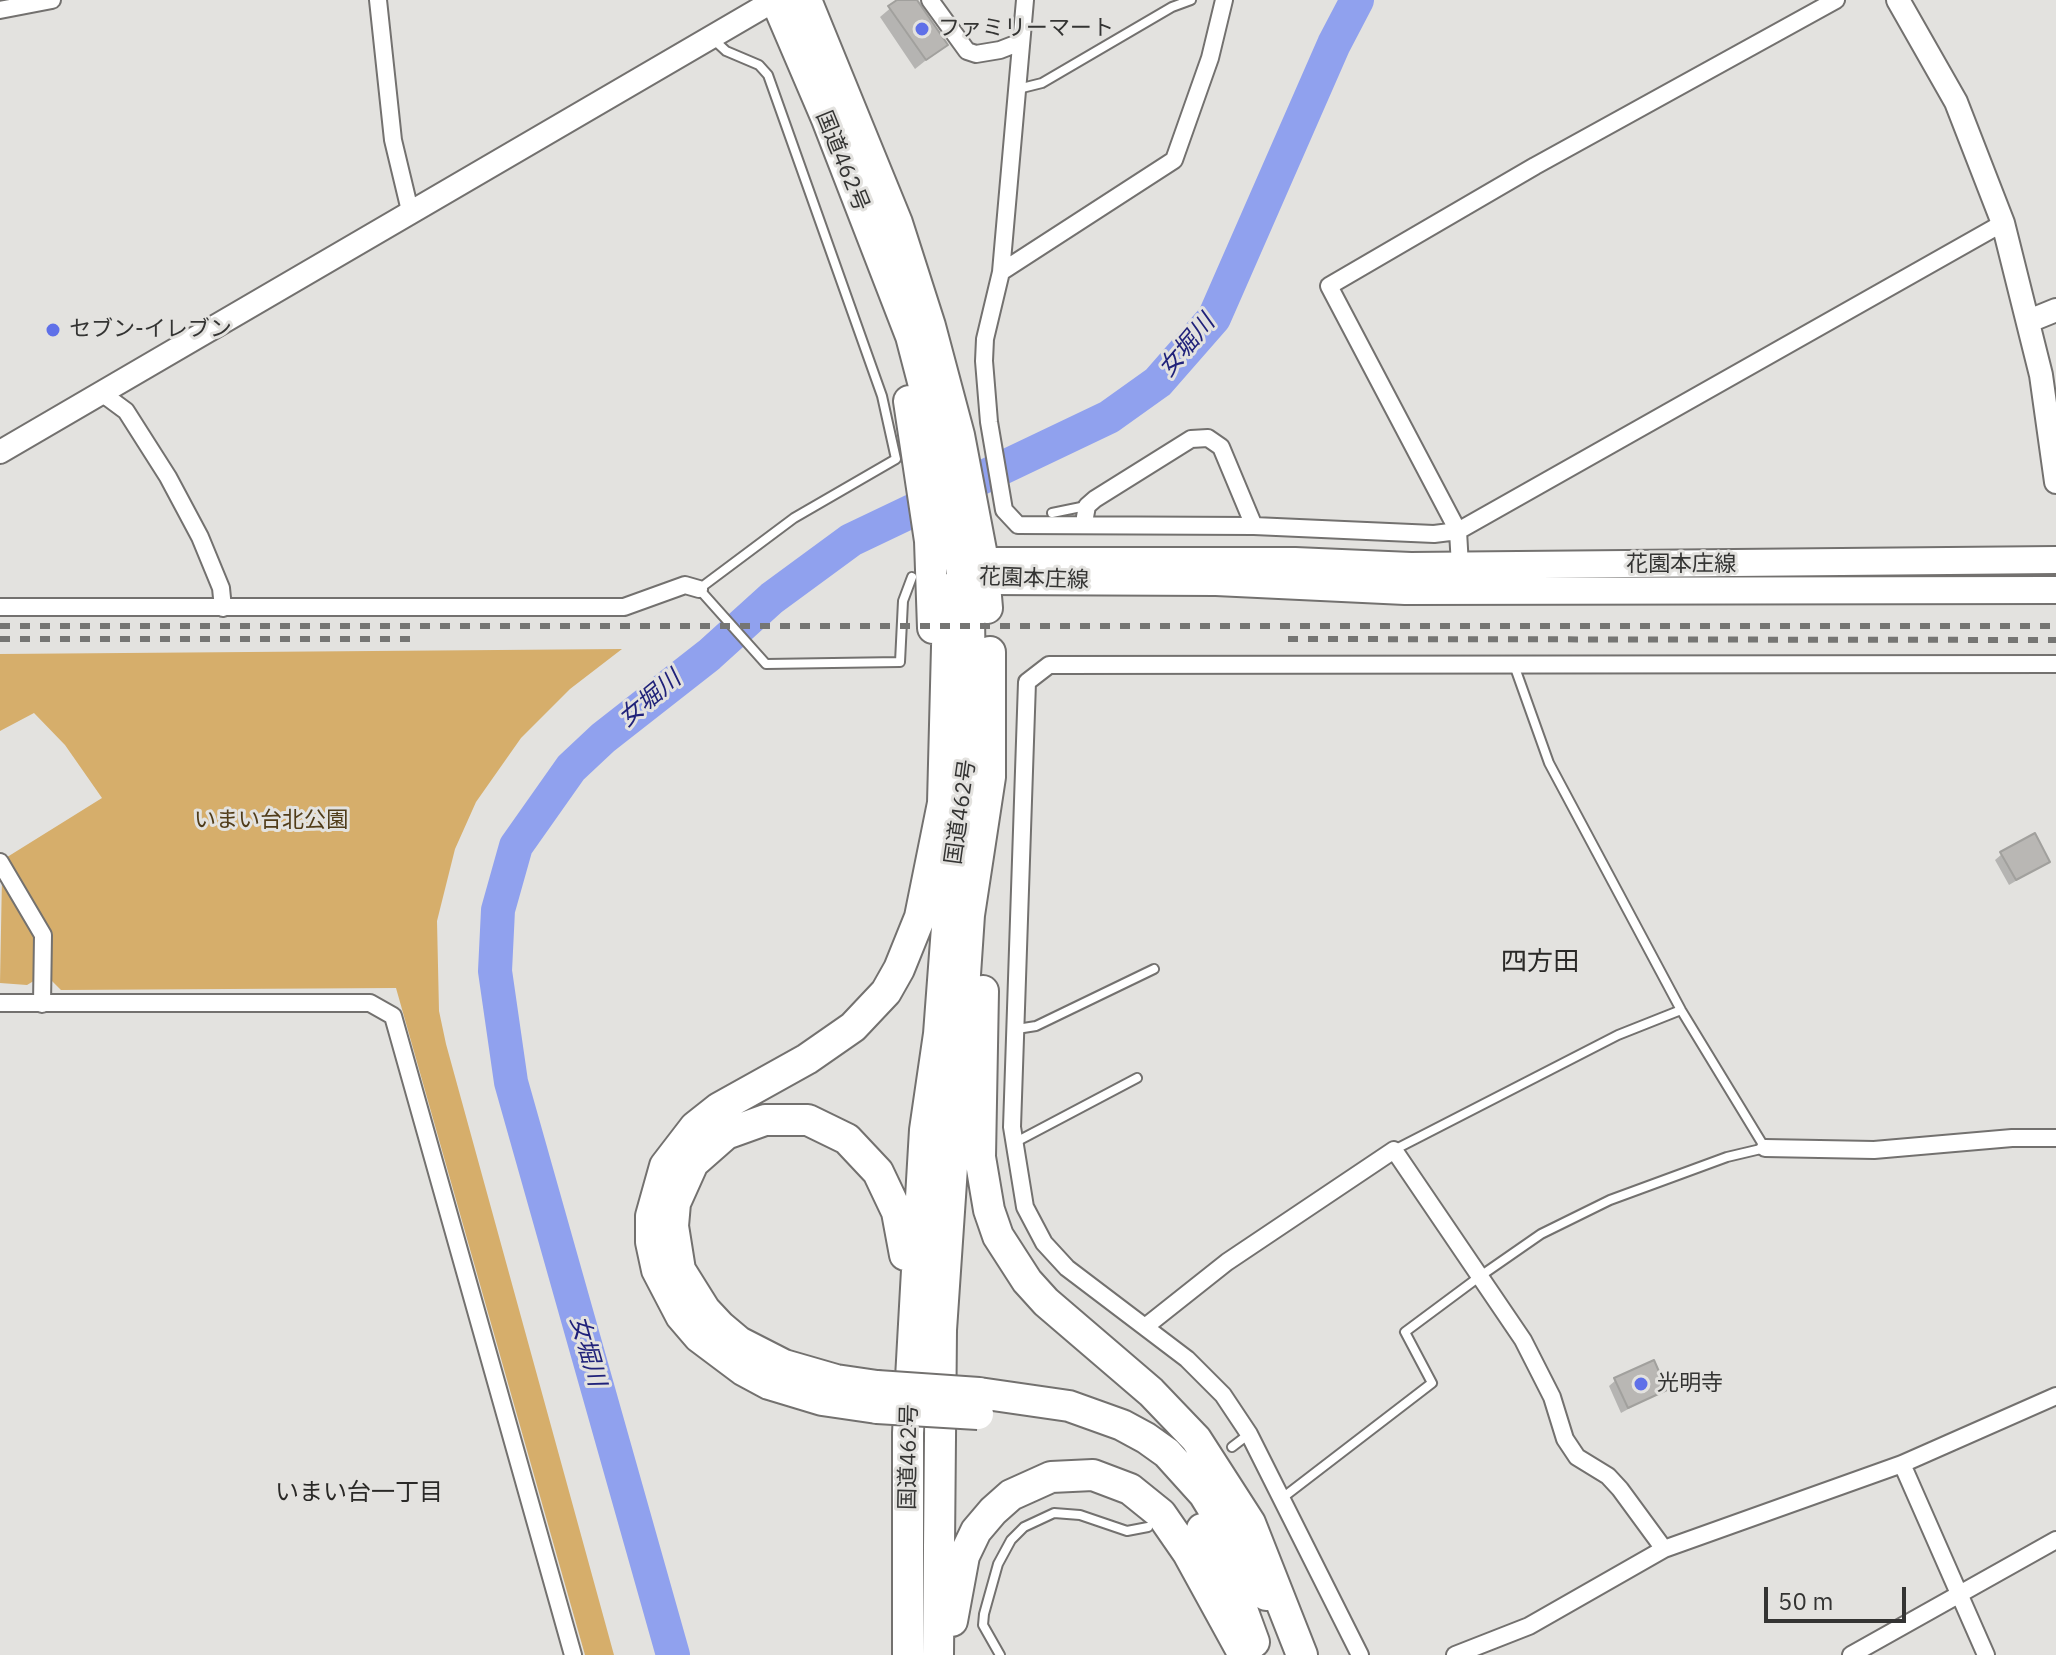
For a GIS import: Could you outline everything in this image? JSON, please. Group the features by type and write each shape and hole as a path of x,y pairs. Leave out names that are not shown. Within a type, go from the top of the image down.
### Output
{"highway":[{"name":"国道462号","path":"776,0 827,119 830,161 891,331 939,444"},
{"name":"国道462号","path":"806,0 897,223 930,326 939,444 953,531 977,573 992,701 990,777 969,915 947,1215 940,1345 938,1655"},
{"path":"927,885 953,531 939,444"},
{"name":"国道462号","path":"908,1655 908,1433 925,1130 939,1034 950,887 971,777 971,672 977,573"},
{"path":"977,573 951,593 948,608 943,803 927,885 910,946 886,992 871,1010 831,1044 719,1108 695,1127 665,1166 651,1216 651,1242 657,1270 681,1316 699,1337 743,1370 769,1384 822,1400 877,1397 1069,1406 1122,1425 1167,1453 1204,1494 1302,1655"},
{"path":"990,777 979,1130 989,1210 998,1236 1027,1281 1067,1322 1174,1414 1214,1464 1264,1553 1302,1655"},
{"path":"877,1397 760,1354 720,1326 691,1290 675,1248 675,1203 693,1163 726,1134 745,1125 785,1118 827,1128 863,1154 878,1172 897,1212 905,1259 899,1466 906,1597"},
{"path":"978,1403 1073,1427 1105,1439 1150,1466 1188,1508 1220,1559 1259,1655"},
{"path":"951,1655 957,1582 976,1531 1011,1495 1051,1477 1071,1474 1113,1481 1130,1489 1161,1514 1188,1553 1244,1655"}],"main road":[{"name":"花園本庄線","path":"977,573 1295,561 1460,566 2056,560"},
{"name":"花園本庄線","path":"977,573 1405,591 2056,590"}],"street":[{"path":"0,10 52,0"},
{"path":"378,0 393,140 411,215"},
{"path":"0,452 776,0"},
{"path":"930,0 967,51 976,54 1018,43"},
{"path":"1025,0 1018,43 1017,89 1001,272 985,339 989,422 1004,510 1009,519 1027,526 1254,526 1434,534 1458,531 2003,223"},
{"path":"1001,272 1174,160 1210,58 1224,0"},
{"path":"1460,566 1458,531 1329,286 1535,166 1836,0"},
{"path":"1898,0 1956,102 2003,223 2029,321 2056,482"},
{"path":"2029,321 2056,310"},
{"path":"103,394 126,411 168,477 200,537 221,588 223,608"},
{"path":"1086,511 1191,439 1208,438 1221,447 1254,526"},
{"path":"0,607 624,607 685,585 701,591"},
{"path":"1360,1655 1249,1434 1223,1395 1187,1359 1067,1268 1044,1243 1025,1207 1014,1143 1027,682 1049,665 1087,658 1514,665 2056,664"},
{"path":"1,864 43,935 42,1004"},
{"path":"0,1003 370,1003 393,1016 573,1655"},
{"path":"1765,1148 1874,1150 2012,1138 2056,1138"},
{"path":"1145,1327 1227,1262 1394,1150 1523,1340 1552,1397 1565,1439 1577,1457 1608,1476 1664,1549"},
{"path":"1455,1655 1529,1626 1664,1549 1902,1464 2056,1396"},
{"path":"1902,1464 1986,1655"},
{"path":"1851,1655 1959,1598 2056,1540"}],"lane":[{"path":"1017,89 1042,83 1170,3 1191,0"},
{"path":"713,38 726,51 759,65 768,75 882,396 896,459 794,518 701,591 760,659 770,665 900,662 903,601 912,577"},
{"path":"1052,513 1086,511"},
{"path":"1281,1499 1432,1383 1405,1332 1479,1277 1541,1234 1610,1200 1727,1157 1765,1148 1681,1010 1549,763 1514,665"},
{"path":"1017,1029 1036,1026 1154,969"},
{"path":"1394,1150 1618,1035 1681,1010"},
{"path":"1014,1143 1137,1078"},
{"path":"1232,1447 1249,1434"},
{"path":"1000,1655 983,1625 984,1614 998,1564 1011,1540 1024,1527 1054,1513 1080,1515 1127,1531 1148,1527"}],"green space":[{"name":"いまい台北公園","path":"622,649 570,689 521,738 476,802 455,849 437,921 439,1011 446,1044 614,1655 585,1655 396,988 61,990 50,979 51,933 4,859 102,798 65,745 34,713 0,731 0,654"},
{"path":"2,877 38,932 37,979 27,985 0,983"}],"building":[{"path":"897,0 917,0 948,45 926,60 888,6"},
{"path":"2035,833 2050,862 2016,880 2000,852"},
{"name":"光明寺","path":"1654,1360 1667,1390 1628,1408 1614,1378"}],"waterway":[{"name":"女堀川","path":"673,1655 511,1082 495,971 498,910 516,846 571,768 603,738 709,655 772,598 851,540 1109,417 1158,382 1214,318 1334,44 1357,0"}],"railway":[{"path":"0,626 2056,626"},
{"path":"0,639 412,639"},
{"path":"1288,639 2056,640"}],"place":[{"name":"ファミリーマート","path":"922,29"},
{"name":"セブン-イレブン","path":"53,330"},
{"name":"光明寺","path":"1641,1384"}],"district":[{"name":"四方田","path":"1540,962"},
{"name":"いまい台一丁目","path":"359,1493"}]}
